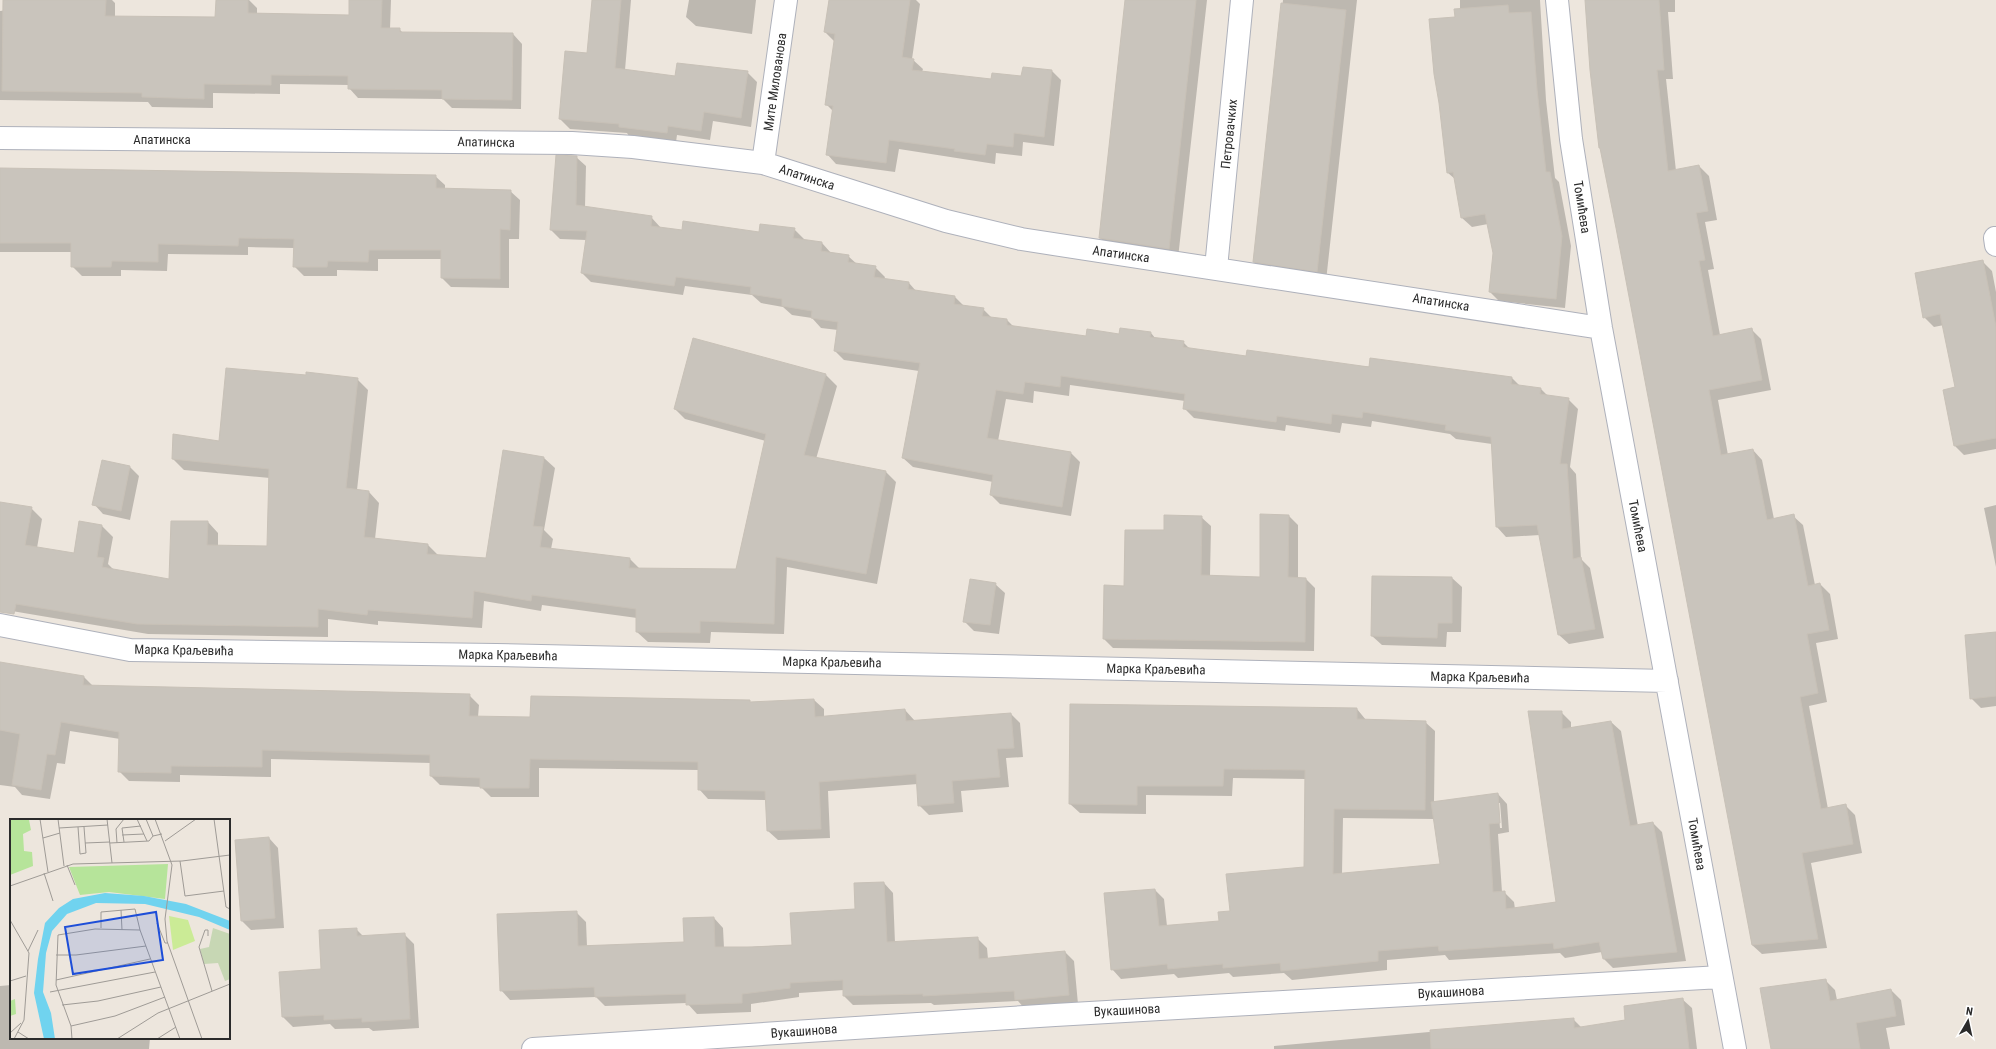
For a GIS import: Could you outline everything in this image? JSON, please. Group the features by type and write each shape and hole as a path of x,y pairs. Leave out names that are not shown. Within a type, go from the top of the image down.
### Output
{"street":[{"name":"Мите Милованова","path":"763,163 786,0"},
{"name":"Петровачких","path":"1216,268 1242,0"},
{"name":"Томићева","path":"1557,0 1571,139 1601,328 1735,1049"},
{"name":"Апатинска","path":"0,138 572,144 633,147 763,163 946,221 1021,239 1601,328"},
{"name":"Марка Краљевића","path":"0,625 130,650 496,654 1667,681"},
{"name":"Вукашинова","path":"533,1049 1055,1015 1721,976"}],"building":[{"path":"3,0 106,0 105,16 215,17 216,0 248,0 248,13 349,15 349,0 382,0 381,28 400,28 400,32 513,33 512,100 442,99 442,90 348,89 348,76 271,75 271,85 204,84 204,99 142,97 142,93 2,91"},
{"path":"592,0 621,0 615,68 675,76 677,63 748,71 741,118 704,112 701,131 668,126 667,133 619,127 619,124 559,119 565,51 587,53"},
{"path":"829,0 910,0 902,57 914,59 912,70 991,79 992,73 1021,76 1023,67 1052,70 1044,137 1014,133 1013,147 987,144 985,155 954,151 955,149 889,140 886,163 826,155 833,106 825,105 835,34 824,32"},
{"path":"1125,0 1196,0 1169,249 1099,238"},
{"path":"1585,0 1659,0 1664,70 1657,70 1668,171 1699,165 1708,211 1696,213 1705,260 1699,261 1713,336 1752,328 1762,380 1709,390 1721,455 1753,449 1767,520 1794,514 1808,586 1820,583 1829,630 1807,634 1818,693 1800,697 1821,809 1846,804 1853,844 1802,853 1818,939 1752,945 1616,228 1599,148 1590,70"},
{"path":"1281,3 1346,10 1317,272 1253,262"},
{"path":"1508,5 1509,13 1531,12 1537,89 1546,172 1550,172 1562,236 1556,299 1489,292 1493,253 1485,214 1461,218 1453,172 1447,173 1434,74 1429,19 1455,17 1454,9"},
{"path":"556,155 577,156 576,205 652,216 651,226 682,230 683,221 759,232 760,224 795,228 793,238 822,242 821,251 849,255 848,262 876,266 874,277 909,282 908,289 955,296 954,304 984,308 982,316 1007,319 1007,325 1086,336 1087,329 1119,334 1120,328 1151,332 1150,337 1184,341 1183,347 1246,356 1247,350 1369,367 1370,358 1512,377 1511,384 1541,388 1540,394 1569,398 1560,464 1567,464 1573,559 1581,557 1595,629 1558,635 1537,525 1496,527 1491,437 1445,430 1446,425 1363,412 1362,418 1332,414 1331,424 1277,416 1276,422 1183,409 1185,394 1061,376 1060,387 1025,382 1023,394 996,390 987,438 1071,452 1062,507 990,495 993,475 902,458 920,363 834,351 838,322 811,318 812,311 782,306 782,299 750,294 751,287 676,277 674,286 581,273 587,231 550,230"},
{"path":"0,168 436,175 436,188 511,190 510,230 500,229 500,279 441,278 441,250 369,250 368,262 328,261 327,267 293,267 294,239 239,238 238,246 158,244 158,262 112,261 111,267 71,267 71,243 0,243"},
{"path":"1983,260 1996,327 1996,438 1954,446 1943,390 1955,387 1940,314 1923,318 1915,273"},
{"path":"693,338 826,374 804,455 886,471 866,574 776,557 774,624 700,621 700,633 636,632 636,609 532,595 531,601 474,591 472,618 368,610 367,615 318,609 318,627 137,624 16,604 14,614 0,612 0,502 32,507 25,545 74,553 79,521 102,525 97,557 104,558 102,567 169,579 171,521 208,521 207,545 267,546 269,469 172,459 173,434 219,441 226,368 306,375 306,372 358,378 346,488 369,491 364,537 428,544 427,554 486,558 503,450 544,457 533,526 543,527 540,547 630,558 629,568 736,569 766,434 674,409"},
{"path":"102,460 130,466 121,511 92,505"},
{"path":"1260,514 1289,515 1288,577 1306,578 1305,642 1103,639 1104,585 1124,586 1125,530 1164,530 1164,515 1202,516 1201,575 1260,577"},
{"path":"1372,576 1452,577 1452,623 1438,623 1437,638 1371,636"},
{"path":"970,579 996,583 990,625 963,622"},
{"path":"1996,632 1996,696 1970,699 1965,635"},
{"path":"0,662 84,676 83,685 470,694 469,716 530,717 531,696 750,700 750,702 814,699 815,717 905,709 906,721 1011,713 1014,748 997,749 1000,777 952,781 954,803 918,806 916,774 819,782 821,829 767,831 765,791 698,790 698,762 530,759 529,788 480,788 480,778 430,776 430,755 262,750 262,767 171,766 171,773 118,772 119,732 61,722 55,755 47,754 41,790 12,785 20,734 0,730"},
{"path":"1070,704 1357,708 1357,719 1426,721 1425,810 1334,809 1333,874 1440,864 1431,802 1498,793 1500,823 1489,824 1493,892 1505,891 1506,909 1556,902 1528,711 1562,711 1562,729 1611,721 1630,826 1653,822 1677,952 1603,959 1599,942 1554,949 1553,943 1439,951 1438,946 1378,951 1378,961 1281,971 1280,963 1223,968 1223,964 1168,969 1167,964 1111,970 1104,893 1155,889 1159,926 1219,921 1218,912 1230,911 1226,874 1304,867 1305,770 1224,769 1223,786 1137,786 1137,805 1069,804"},
{"path":"269,837 275,918 241,921 235,840"},
{"path":"884,882 887,942 978,937 979,959 1065,951 1069,995 1015,1000 1014,991 923,996 923,994 843,996 843,980 790,983 790,988 742,994 742,1003 686,1005 686,994 595,997 594,987 500,991 497,914 577,911 578,946 684,942 683,918 714,917 715,947 792,945 790,913 855,909 854,883"},
{"path":"357,928 357,936 405,933 410,1019 362,1022 362,1018 324,1020 324,1015 282,1017 279,972 321,969 319,930"},
{"path":"1826,979 1830,1001 1891,989 1896,1016 1856,1023 1860,1049 1771,1049 1760,988"},
{"path":"1683,998 1689,1049 1431,1049 1430,1030 1574,1018 1574,1028 1625,1020 1624,1006"}]}
